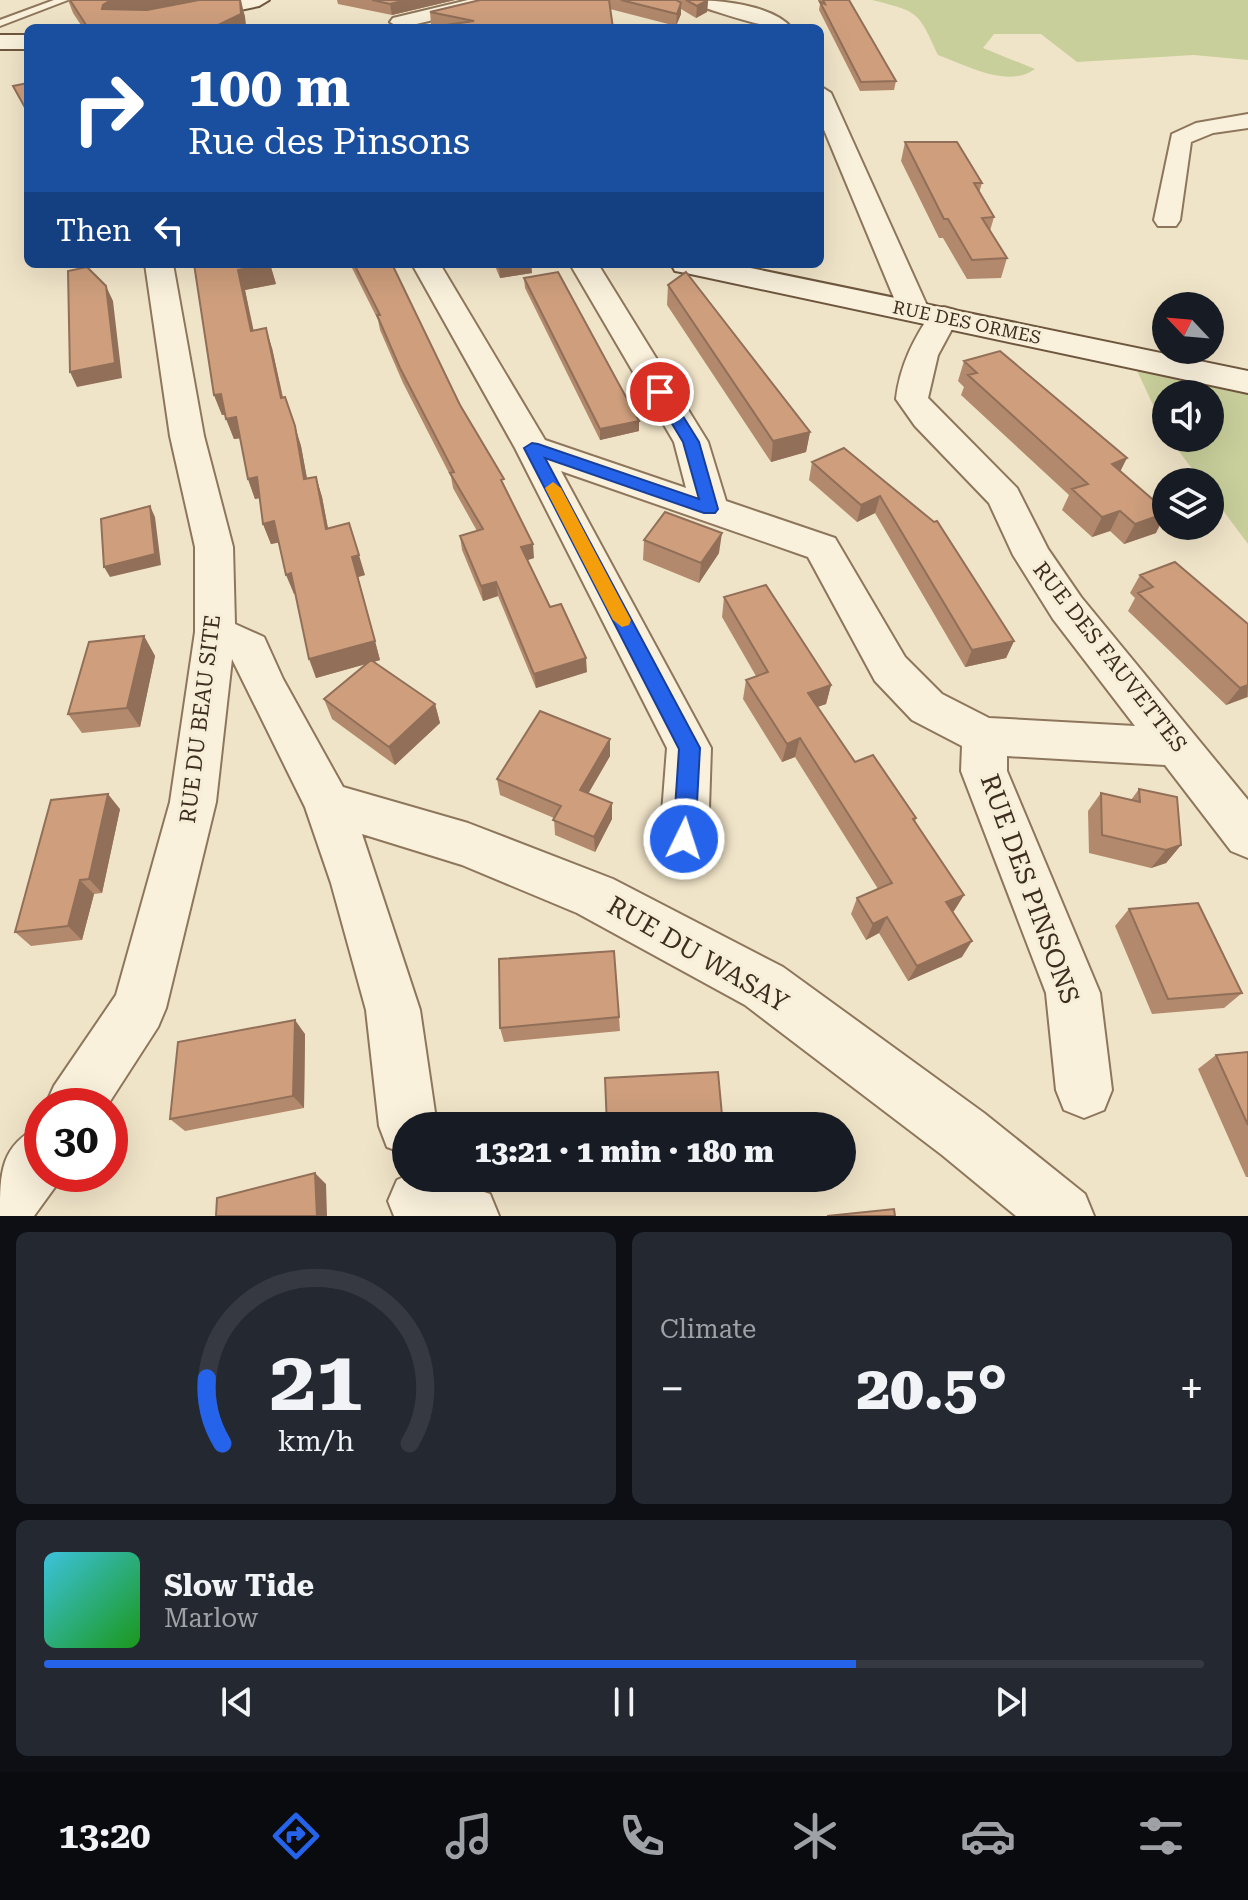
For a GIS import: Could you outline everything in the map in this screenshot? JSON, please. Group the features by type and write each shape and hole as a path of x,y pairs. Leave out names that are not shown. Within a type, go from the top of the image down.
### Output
{"street":[{"path":"142,24 259,0"},
{"path":"400,22 492,0"},
{"path":"698,0 753,14 774,24"},
{"path":"0,42 24,42"},
{"path":"1167,220 1180,139 1191,132 1215,125 1248,121"},
{"path":"827,128 929,313"},
{"name":"RUE DU BEAU SITE","path":"86,1088 139,1008 193,802 215,632 214,547 187,436 160,268"},
{"path":"428,268 532,448 689,748 684,839"},
{"path":"586,268 691,442 710,509"},
{"name":"RUE DES ORMES","path":"706,268 1248,382"},
{"name":"RUE DES FAUVETTES","path":"929,313 914,372 912,399 927,419 1004,497 1032,555 1067,608 1248,836"},
{"path":"532,448 822,548 890,669 927,707 984,736 1180,747"},
{"path":"215,632 249,648 263,683 327,803 356,883 393,1010 406,1112"},
{"name":"RUE DES PINSONS","path":"984,736 984,771 1073,993 1084,1090"},
{"name":"RUE DU WASAY","path":"327,803 468,845 595,896 764,986 963,1134 1063,1216"},
{"path":"0,1208 24,1182"}],"lane":[{"path":"0,23 63,0"}],"green space":[{"path":"872,0 1248,0 1248,60 1194,55 1077,62 1041,34 994,34 983,48 1035,69 1024,75 1000,76 938,55 921,21 915,16 899,7"},
{"path":"1134,364 1207,380 1152,380 1152,403"},
{"path":"1224,384 1248,389 1248,544 1224,512 1224,468 1192,468 1180,452 1224,452"}],"building":[{"path":"70,0 111,0 102,9 147,10 199,0 240,0 241,14 220,24 85,24"},
{"path":"372,0 406,0 390,4"},
{"path":"480,0 609,0 612,24 453,24 474,21 430,12"},
{"path":"621,0 676,0 681,3 677,14"},
{"path":"686,0 708,0 697,6"},
{"path":"823,0 849,0 896,81 861,82 820,2 825,4"},
{"path":"24,84 24,106 13,86"},
{"path":"905,142 957,142 982,183 974,183 994,217 982,218 1007,258 972,260 948,219 944,219"},
{"path":"88,268 106,286 115,363 70,372 68,271"},
{"path":"195,268 249,268 238,270 251,331 266,328 281,398 285,397 295,426 304,479 316,477 326,529 349,523 359,555 352,557 375,641 309,659 291,573 286,575 274,521 263,524 257,477 248,479 236,417 226,419 221,394 214,395"},
{"path":"356,268 394,268 460,405 504,479 501,480 533,544 521,547 550,607 561,604 586,658 534,674 496,582 481,586 460,536 483,529 450,473 454,472 400,368 377,315 380,315"},
{"path":"558,272 639,421 600,429 524,278"},
{"path":"686,272 810,432 773,441 668,285"},
{"path":"1000,351 1127,458 1112,464 1152,499 1152,518 1135,524 1120,511 1102,517 1072,489 1088,484 968,375 977,373 964,361"},
{"path":"844,448 934,522 937,521 1014,641 972,650 880,496 861,505 812,462"},
{"path":"150,506 155,554 104,567 101,519"},
{"path":"665,512 722,533 701,563 644,540"},
{"path":"1175,562 1248,624 1248,685 1240,688 1138,593 1153,587 1140,575"},
{"path":"766,585 831,685 808,693 855,762 873,755 916,818 913,819 964,895 946,902 972,941 917,966 887,917 873,924 857,898 892,883 800,738 787,744 746,680 768,672 724,597"},
{"path":"144,636 127,708 68,714 89,642"},
{"path":"371,660 435,704 389,747 324,699"},
{"path":"540,711 610,739 580,790 612,803 594,837 553,820 561,806 497,779"},
{"path":"1139,789 1177,797 1181,845 1166,850 1102,835 1101,793 1140,802"},
{"path":"108,794 89,879 80,880 68,926 15,932 51,800"},
{"path":"1198,903 1242,993 1168,999 1129,909"},
{"path":"614,951 619,1017 500,1028 499,959"},
{"path":"295,1020 293,1096 170,1119 178,1042"},
{"path":"1248,1052 1248,1125 1216,1055"},
{"path":"718,1072 722,1112 606,1112 605,1078"},
{"path":"315,1173 317,1216 216,1216 217,1198"},
{"path":"894,1209 895,1216 827,1216"}],"slow traffic":[{"path":"553,488 622,620"}],"route":[{"path":"660,392 691,442 710,509 532,448 689,748 684,839"}]}
